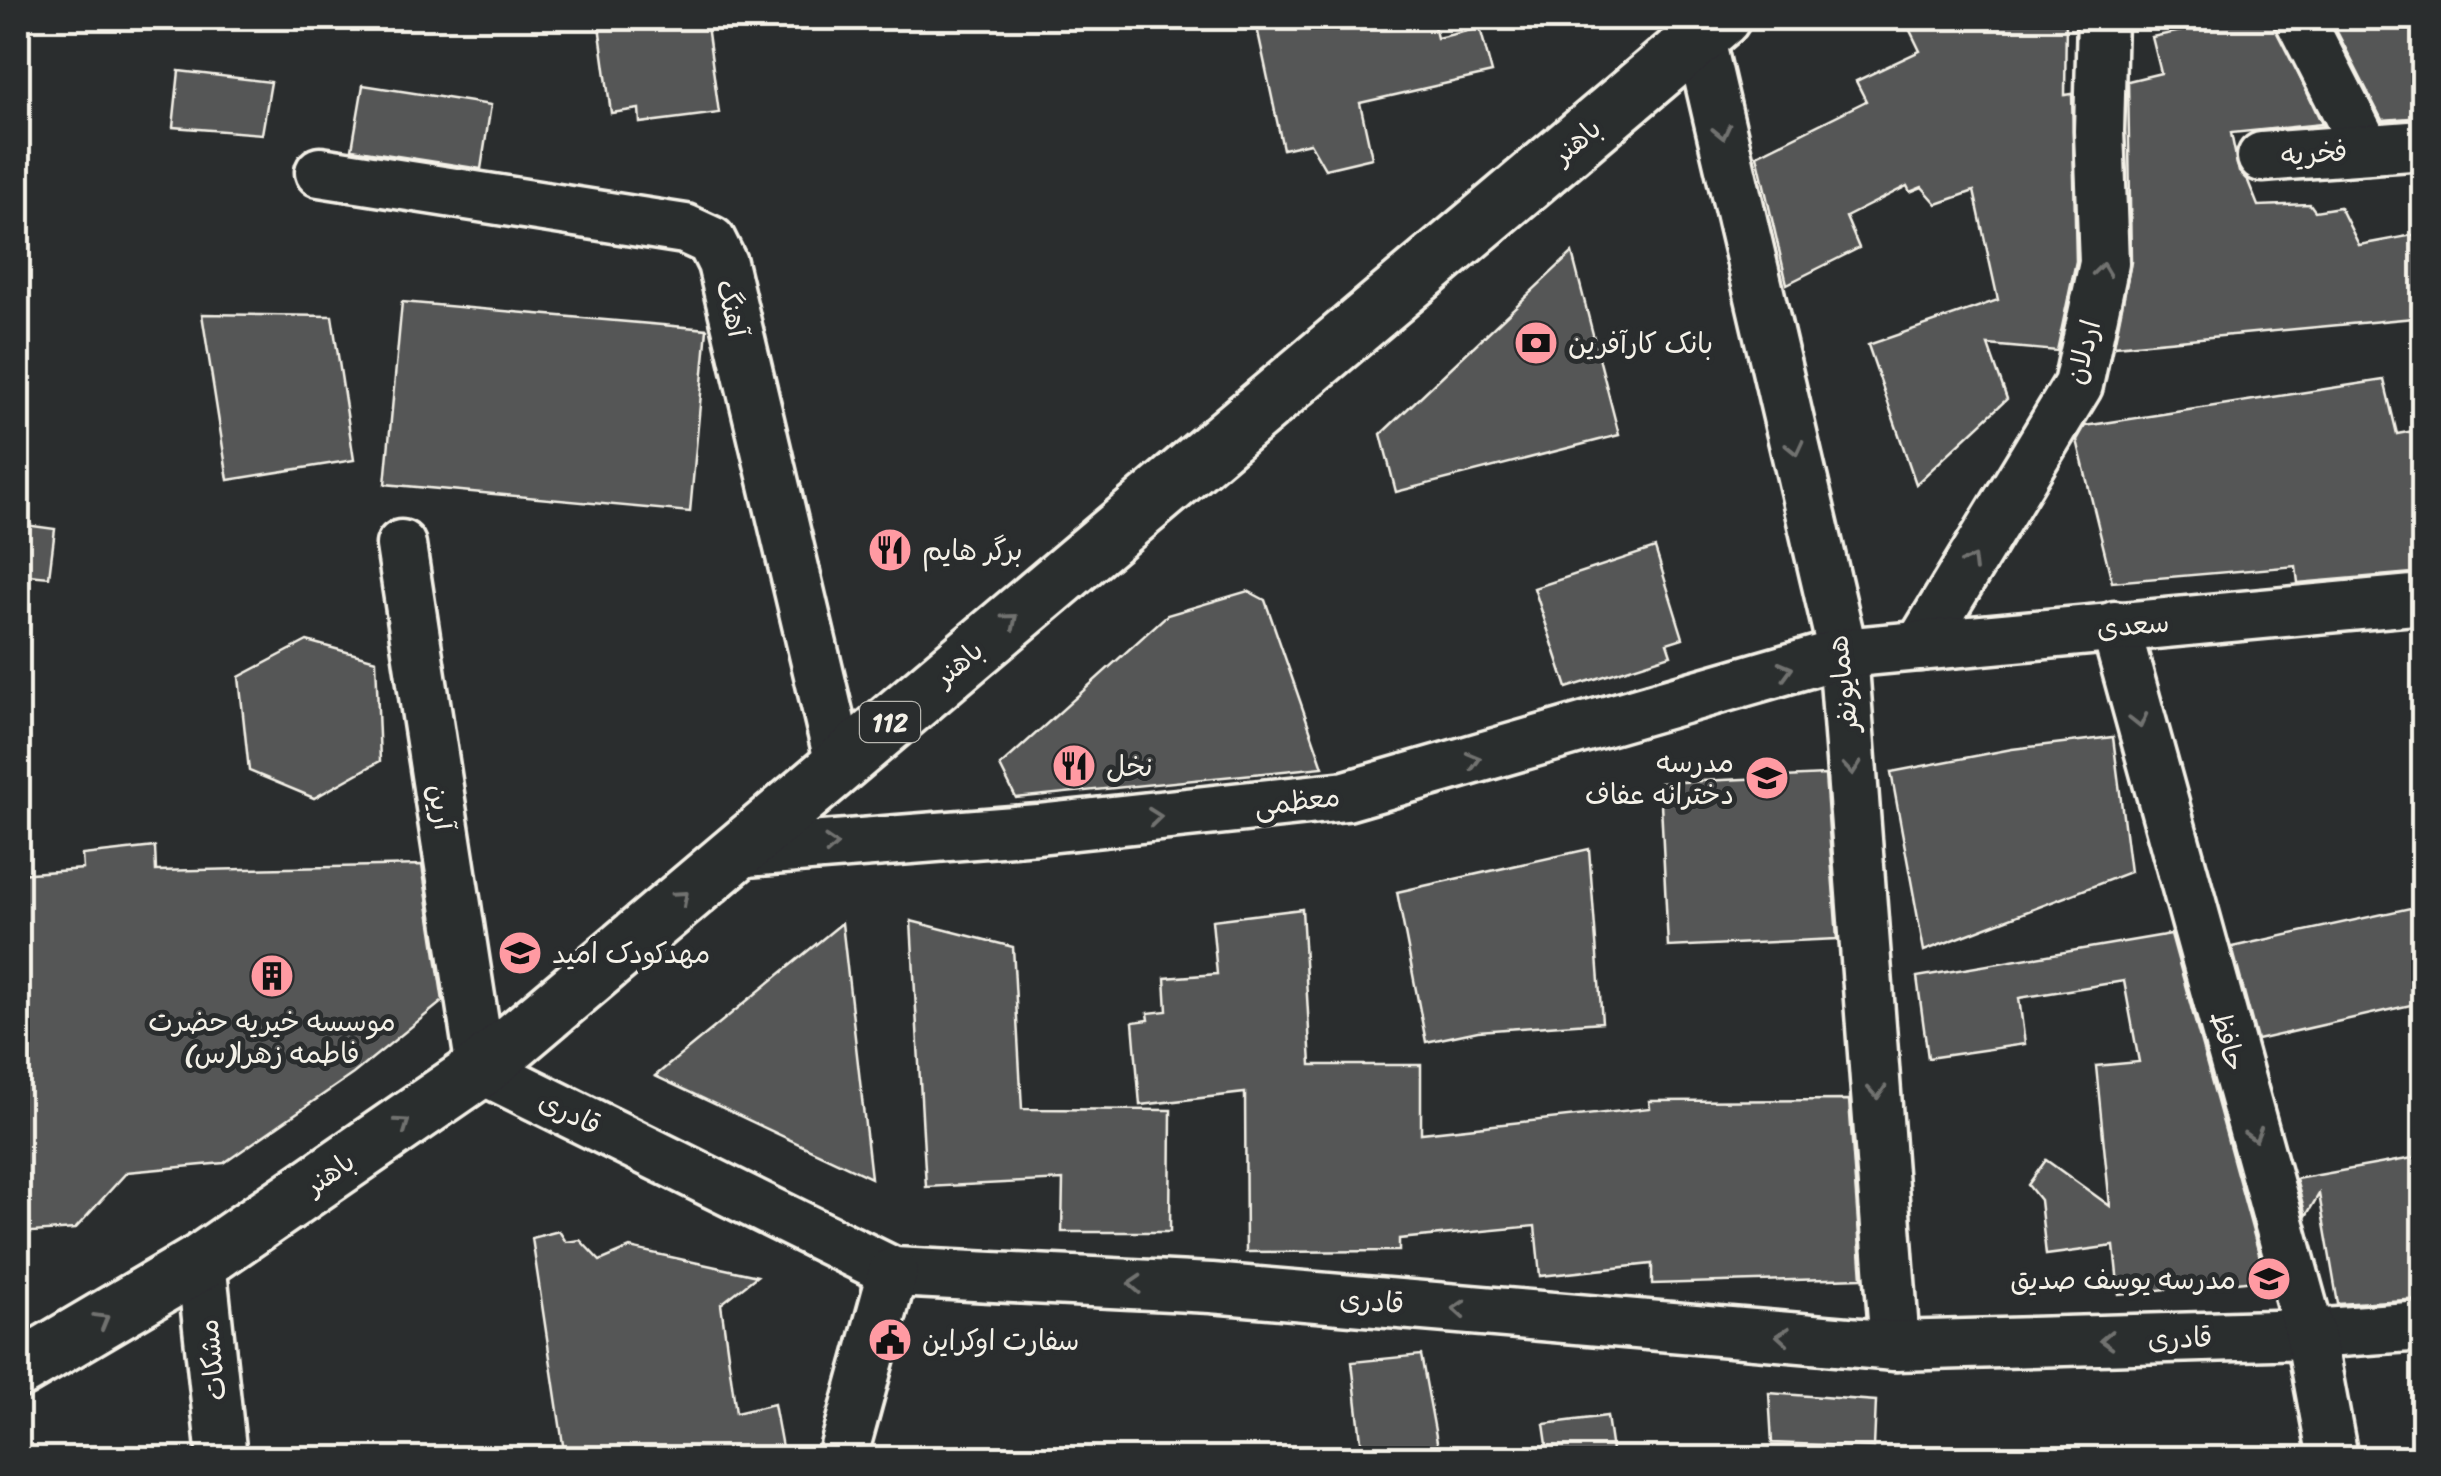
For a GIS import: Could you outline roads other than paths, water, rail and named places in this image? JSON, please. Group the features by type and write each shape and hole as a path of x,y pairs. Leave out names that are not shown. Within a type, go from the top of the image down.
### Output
{"main road":[{"name":"باهنر","path":"18,1370 201,1262 481,1070 1706,24"}],"street":[{"name":"اردلان","path":"1920,646 2078,385 2104,263 2099,131 2102,18"},
{"name":"فخریه","path":"2299,18 2366,149"},
{"name":"همایونفر","path":"1706,24 1842,653 1894,1346"},
{"name":"فخریه","path":"2262,157 2424,144"},
{"name":"آهنگ","path":"320,172 686,229 711,242 722,264 840,764"},
{"name":"آرین","path":"401,545 481,1070"},
{"name":"سعدی","path":"1842,653 2424,599"},
{"name":"حافظ","path":"2115,626 2310,1334 2333,1458"},
{"name":"معظمی","path":"734,852 1038,829 1346,796 1842,653"},
{"name":"قادری","path":"481,1070 893,1272 1211,1288 1894,1346 2310,1334 2424,1326"},
{"name":"مشکات","path":"201,1262 222,1458"},
{"path":"842,1458 893,1272"}],"place":[{"name":"بانک کارآفرین","path":"1536,343"},
{"name":"برگر هایم","path":"890,550"},
{"name":"نخل","path":"1074,766"},
{"name":"مدرسه دخترانه عفاف","path":"1767,778"},
{"name":"مهدکودک امید","path":"520,953"},
{"name":"موسسه خیریه حضرت فاطمه زهرا(س)","path":"272,976"},
{"name":"مدرسه یوسف صدیق","path":"2269,1279"},
{"name":"سفارت اوکراین","path":"890,1340"}]}
